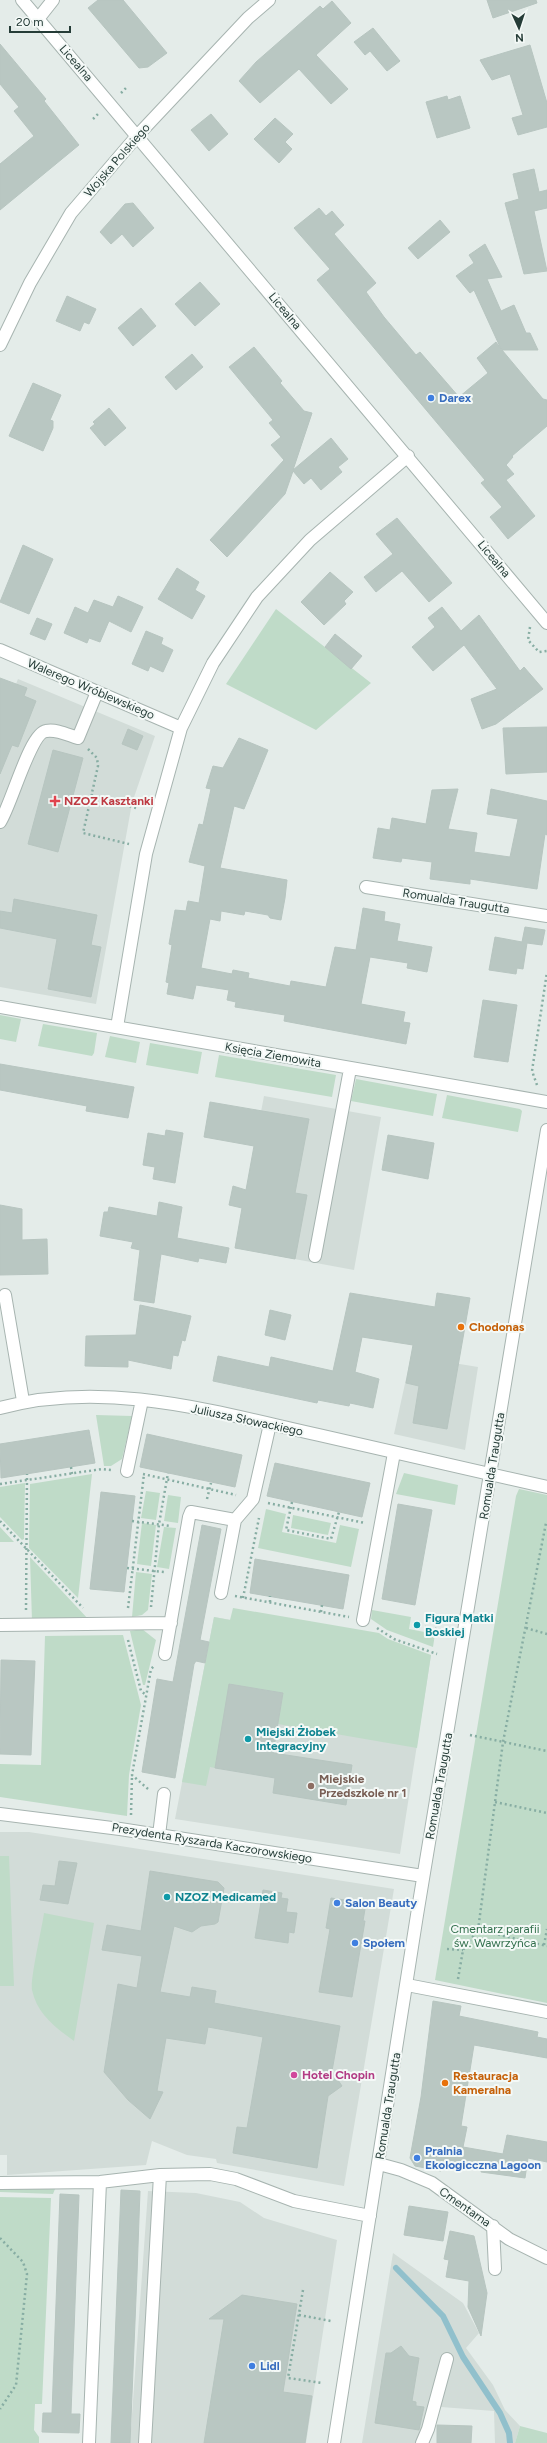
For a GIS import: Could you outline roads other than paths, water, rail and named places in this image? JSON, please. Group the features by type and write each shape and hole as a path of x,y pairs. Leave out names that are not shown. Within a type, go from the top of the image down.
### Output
{"street":[{"name":"Licealna","path":"22,0 547,622"},
{"path":"38,19 54,0"},
{"name":"Wojska Polskiego","path":"0,346 30,283 71,213 137,136 248,18 269,0"},
{"path":"117,1027 146,854 181,728 213,664 258,597 310,540 408,456"},
{"name":"Walerego Wróblewskiego","path":"0,650 181,728"},
{"path":"0,822 12,801 33,743 39,734 45,731 56,731 78,738 97,692"},
{"name":"Romualda Traugutta","path":"366,887 547,916"},
{"name":"Księcia Ziemowita","path":"0,1007 350,1070 547,1102"},
{"path":"315,1256 350,1070"},
{"name":"Romualda Traugutta","path":"334,2443 423,1876 491,1475 547,1130"},
{"path":"6,1295 23,1401"},
{"name":"Juliusza Słowackiego","path":"0,1408 23,1401 82,1395 142,1400 206,1410 547,1487"},
{"path":"127,1471 142,1400"},
{"path":"221,1593 235,1520 253,1499 270,1424"},
{"path":"363,1620 394,1453"},
{"path":"165,1654 186,1528 191,1512 235,1520"},
{"path":"0,1625 171,1623"},
{"path":"159,1835 164,1794"},
{"name":"Prezydenta Ryszarda Kaczorowskiego","path":"0,1814 159,1835 423,1876"},
{"path":"407,1985 547,2012"},
{"name":"Cmentarna","path":"379,2164 401,2170 432,2183 509,2238 547,2258"},
{"path":"0,2183 100,2182 160,2175 199,2174 229,2177 294,2201 370,2216"},
{"path":"145,2443 160,2175"},
{"path":"89,2443 100,2182"},
{"path":"493,2226 494,2269"},
{"path":"422,2443 428,2429 447,2359"}],"waterway":[{"path":"396,2268 443,2316 463,2357 500,2413 509,2433 510,2443"}],"place":[{"name":"Darex","path":"431,398"},
{"name":"NZOZ Kasztanki","path":"55,801"},
{"name":"Chodonas","path":"461,1327"},
{"name":"Figura Matki Boskiej","path":"417,1625"},
{"name":"Miejski Żłobek Integracyjny","path":"248,1739"},
{"name":"Miejskie Przedszkole nr 1","path":"311,1786"},
{"name":"NZOZ Medicamed","path":"167,1897"},
{"name":"Salon Beauty","path":"337,1903"},
{"name":"Społem","path":"355,1943"},
{"name":"Hotel Chopin","path":"294,2075"},
{"name":"Restauracja Kameralna","path":"445,2083"},
{"name":"Pralnia Ekologicczna Lagoon","path":"417,2158"},
{"name":"Lidl","path":"252,2366"}],"park label":[{"name":"Cmentarz parafii św. Wawrzyńca","path":"495,1936"}]}
